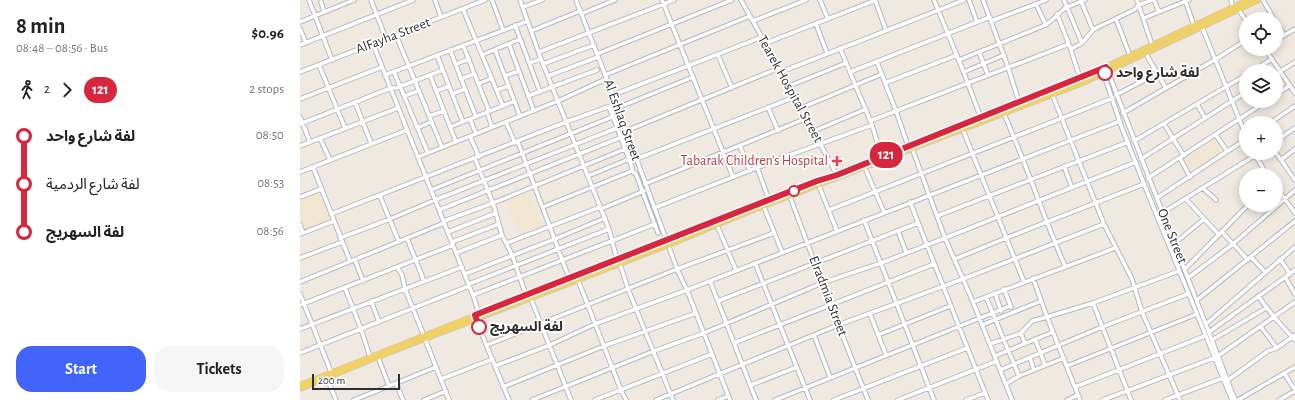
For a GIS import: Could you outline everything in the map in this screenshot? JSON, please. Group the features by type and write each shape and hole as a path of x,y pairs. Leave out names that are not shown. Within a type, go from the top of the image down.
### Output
{"main road":[{"path":"668,243 769,200 818,186 1019,102 1080,78 1105,70 1152,45 1248,0"},
{"path":"910,147 963,130 1052,94 1105,70 1146,54 1258,0"},
{"path":"300,385 370,357 578,280 619,262 764,206 790,194 865,168 883,159"},
{"path":"476,318 526,295 569,278 619,262"},
{"path":"300,389 424,337"}],"street":[{"path":"309,0 332,60"},
{"path":"300,22 354,0"},
{"path":"371,0 386,39"},
{"path":"300,45 412,0"},
{"path":"435,0 442,17"},
{"name":"AlFayha Street","path":"300,72 485,0"},
{"path":"492,0 503,30"},
{"path":"520,0 540,52 541,59 605,218 628,289 673,400"},
{"path":"523,7 542,0"},
{"name":"Al Eshlaq Street","path":"576,0 598,55 677,269 687,290 729,398"},
{"path":"532,31 615,0"},
{"path":"540,52 663,2 674,0"},
{"path":"548,76 732,0"},
{"name":"Tearek Hospital Street","path":"741,0 766,43 838,177"},
{"path":"753,21 806,0"},
{"path":"820,0 828,19"},
{"path":"766,43 875,0 886,30"},
{"path":"934,0 964,72 981,118"},
{"path":"947,0 949,6"},
{"path":"626,131 732,88 828,53 964,0"},
{"path":"969,0 977,22"},
{"path":"983,0 1000,43 1019,102"},
{"path":"991,21 1046,0"},
{"path":"1064,0 1082,43"},
{"path":"1137,0 1152,45"},
{"path":"1071,49 1082,43 1093,30 1134,10 1139,5 1153,0 1159,12"},
{"path":"1144,18 1186,0 1194,26"},
{"path":"1231,0 1234,7"},
{"path":"1263,0 1270,12"},
{"path":"959,60 1046,25 1067,7 1083,1 1093,30"},
{"path":"321,2 324,12"},
{"path":"663,2 733,177"},
{"path":"1036,4 1046,25"},
{"path":"463,9 503,106"},
{"path":"1058,14 1080,78"},
{"path":"605,74 750,16"},
{"path":"850,72 990,16"},
{"path":"1116,19 1130,56"},
{"path":"385,75 528,21"},
{"path":"816,24 828,53"},
{"path":"515,25 540,92"},
{"path":"1148,178 1239,120 1202,27"},
{"path":"300,29 306,43"},
{"path":"1284,35 1295,29"},
{"path":"396,35 442,147"},
{"path":"613,95 762,37"},
{"path":"482,55 520,39"},
{"path":"373,44 473,295 478,311 476,318 508,400"},
{"path":"509,44 534,111"},
{"path":"870,121 1069,44"},
{"path":"1123,113 1239,44"},
{"path":"463,45 488,112 492,127"},
{"path":"543,64 594,45"},
{"path":"840,48 866,109 883,159"},
{"path":"450,50 476,117"},
{"path":"495,50 520,116"},
{"path":"979,52 988,75"},
{"path":"1146,54 1166,88"},
{"path":"437,55 463,122"},
{"path":"718,55 732,88"},
{"path":"885,83 957,55"},
{"path":"964,72 1004,55"},
{"path":"1270,56 1275,64"},
{"path":"456,64 469,59"},
{"path":"529,63 541,59"},
{"path":"1264,64 1272,59"},
{"path":"877,62 930,195 945,238 964,279 1012,400"},
{"path":"1283,69 1295,62"},
{"path":"789,86 846,63"},
{"path":"319,65 344,128"},
{"path":"300,99 382,67"},
{"path":"301,123 391,88 443,70"},
{"path":"528,96 597,70"},
{"name":"One Street","path":"1105,70 1185,269 1212,340 1223,378 1233,400"},
{"path":"505,76 519,71"},
{"path":"394,72 428,153"},
{"path":"829,210 1015,138 1115,97 1158,73"},
{"path":"461,79 474,74"},
{"path":"801,108 855,84 882,74"},
{"path":"430,75 456,142"},
{"path":"1283,75 1295,93"},
{"path":"332,214 566,122 608,107 617,106 693,77"},
{"path":"478,84 492,78"},
{"path":"418,157 534,111 606,79"},
{"path":"1134,141 1239,79"},
{"path":"1283,90 1290,85"},
{"path":"436,91 449,86"},
{"path":"497,90 509,86"},
{"path":"452,94 465,89"},
{"path":"404,96 418,90"},
{"path":"1052,94 1104,224 1126,267 1142,312 1152,332 1159,354 1180,400"},
{"path":"1141,159 1239,96"},
{"path":"636,159 795,97"},
{"name":"One Street","path":"1115,97 1120,120 1144,184 1205,336 1228,380 1233,400"},
{"path":"450,127 515,101"},
{"path":"355,102 371,143"},
{"path":"1197,104 1205,118"},
{"path":"1280,116 1295,106"},
{"path":"608,107 618,128 632,167 632,171 636,174 658,233"},
{"path":"768,107 778,131"},
{"path":"300,146 398,108"},
{"path":"1245,116 1257,108"},
{"path":"814,131 866,109"},
{"path":"429,116 444,111"},
{"path":"1004,114 1015,138 1055,244 1066,266"},
{"path":"300,117 301,123 310,142"},
{"path":"431,190 613,117"},
{"path":"646,184 807,118"},
{"path":"470,119 476,134"},
{"path":"495,366 595,324 687,290 1120,120"},
{"path":"418,128 431,122"},
{"path":"506,122 527,164 569,278"},
{"path":"1164,124 1184,156"},
{"path":"654,208 757,167 872,125"},
{"path":"300,258 435,200 618,128"},
{"path":"1283,136 1295,128"},
{"path":"300,172 407,130"},
{"path":"963,130 1024,282"},
{"path":"439,210 627,135"},
{"path":"1216,135 1227,152"},
{"path":"470,136 480,171 493,203 502,235 512,255 526,295"},
{"path":"320,138 330,160"},
{"path":"937,216 1078,160 1128,142"},
{"path":"1156,198 1190,177 1239,143"},
{"path":"740,146 750,170"},
{"path":"300,282 625,149"},
{"path":"1283,158 1295,149"},
{"path":"1180,158 1190,177"},
{"path":"588,176 629,160"},
{"path":"1162,213 1245,160"},
{"path":"1280,160 1295,180"},
{"path":"532,400 612,367 704,333 822,283 945,238 1136,162"},
{"path":"1064,166 1072,188"},
{"path":"313,167 350,261"},
{"path":"757,167 769,200"},
{"path":"865,168 884,212"},
{"path":"543,206 632,171"},
{"path":"636,174 641,172"},
{"path":"955,260 1006,238 1144,184"},
{"path":"818,186 829,210 836,231"},
{"path":"1203,188 1216,200"},
{"path":"300,197 321,189"},
{"path":"507,243 647,190"},
{"path":"1188,278 1233,244 1295,190"},
{"name":"Elradmia Street","path":"790,194 822,283 868,400"},
{"path":"380,196 399,242"},
{"path":"1283,196 1295,213"},
{"path":"1186,199 1220,234 1265,272"},
{"path":"910,202 988,400"},
{"path":"764,206 782,252"},
{"path":"1185,269 1241,212"},
{"path":"448,232 496,213"},
{"path":"465,274 605,218"},
{"path":"1174,243 1204,219"},
{"path":"864,220 934,400"},
{"path":"300,224 302,233 334,221"},
{"path":"1196,300 1250,259 1295,221"},
{"path":"718,301 918,223"},
{"path":"302,304 416,260 499,224"},
{"path":"473,295 655,224"},
{"path":"656,400 838,325 964,279 1104,224"},
{"path":"717,225 736,270"},
{"path":"300,353 609,229"},
{"path":"898,231 906,252"},
{"path":"1164,234 1170,232"},
{"path":"487,345 677,269 774,233"},
{"path":"456,253 502,235"},
{"path":"407,238 424,281"},
{"path":"1206,324 1295,246"},
{"path":"973,302 1033,278 1116,248"},
{"path":"1280,259 1290,274"},
{"path":"355,260 363,281"},
{"path":"755,263 810,400"},
{"path":"734,343 934,264"},
{"path":"397,267 402,275 405,289 449,400"},
{"path":"300,329 462,267"},
{"path":"1209,332 1295,270"},
{"path":"990,344 1021,333 1032,321 1094,303 1135,289 1179,271"},
{"path":"1285,277 1295,294"},
{"path":"1033,278 1080,400"},
{"path":"578,280 626,400"},
{"path":"710,281 756,400"},
{"path":"345,288 370,357"},
{"path":"1004,290 1013,312"},
{"path":"995,293 1003,316"},
{"path":"300,294 302,304 312,324 331,372"},
{"path":"1000,370 1102,327 1188,294"},
{"path":"986,296 994,319 1019,376"},
{"path":"1228,380 1268,351 1277,348 1294,337 1266,308 1258,296"},
{"path":"531,298 571,400"},
{"path":"371,301 379,322"},
{"path":"982,325 1041,301"},
{"path":"1103,400 1216,357 1295,302"},
{"path":"1094,303 1131,400"},
{"path":"878,335 950,306"},
{"path":"775,400 1010,306"},
{"path":"1212,340 1266,308"},
{"path":"503,386 604,346 696,313"},
{"path":"870,314 886,355"},
{"path":"1067,366 1197,314"},
{"path":"1261,327 1277,348"},
{"path":"995,356 1053,332"},
{"path":"1021,333 1026,344"},
{"path":"814,335 830,377"},
{"path":"1075,387 1205,336"},
{"path":"1035,339 1045,365"},
{"path":"834,400 967,348"},
{"path":"595,400 712,354"},
{"path":"378,357 389,386"},
{"path":"1030,358 1034,370"},
{"path":"1006,384 1019,376 1064,358"},
{"path":"441,379 493,359"},
{"path":"898,400 997,361"},
{"path":"354,400 436,367"},
{"path":"750,385 797,367"},
{"path":"1233,400 1295,367"},
{"path":"1280,400 1295,390 1284,373"},
{"path":"327,378 336,400"},
{"path":"1165,400 1223,378"},
{"path":"396,383 403,400"},
{"path":"424,400 446,392"},
{"path":"966,400 985,392"},
{"path":"1067,400 1078,395"},
{"path":"718,400 729,398"}],"shaded area":[{"path":"1215,138 1224,151 1190,173 1182,160"},
{"name":"Tabarak Children's Hospital","path":"840,152 846,166 835,171 829,156"},
{"path":"529,191 544,226 522,235 505,201"},
{"path":"319,192 330,220 306,230 300,216 300,199"}],"bus line":[{"name":"121","path":"479,327 475,315 629,256 817,181 837,175 1106,67 1107,72 1105,73"}],"place":[{"name":"لفة شارع واحد","path":"1105,73"},
{"name":"Tabarak Children's Hospital","path":"837,161"},
{"name":"لفة السهريج","path":"479,327"}]}
